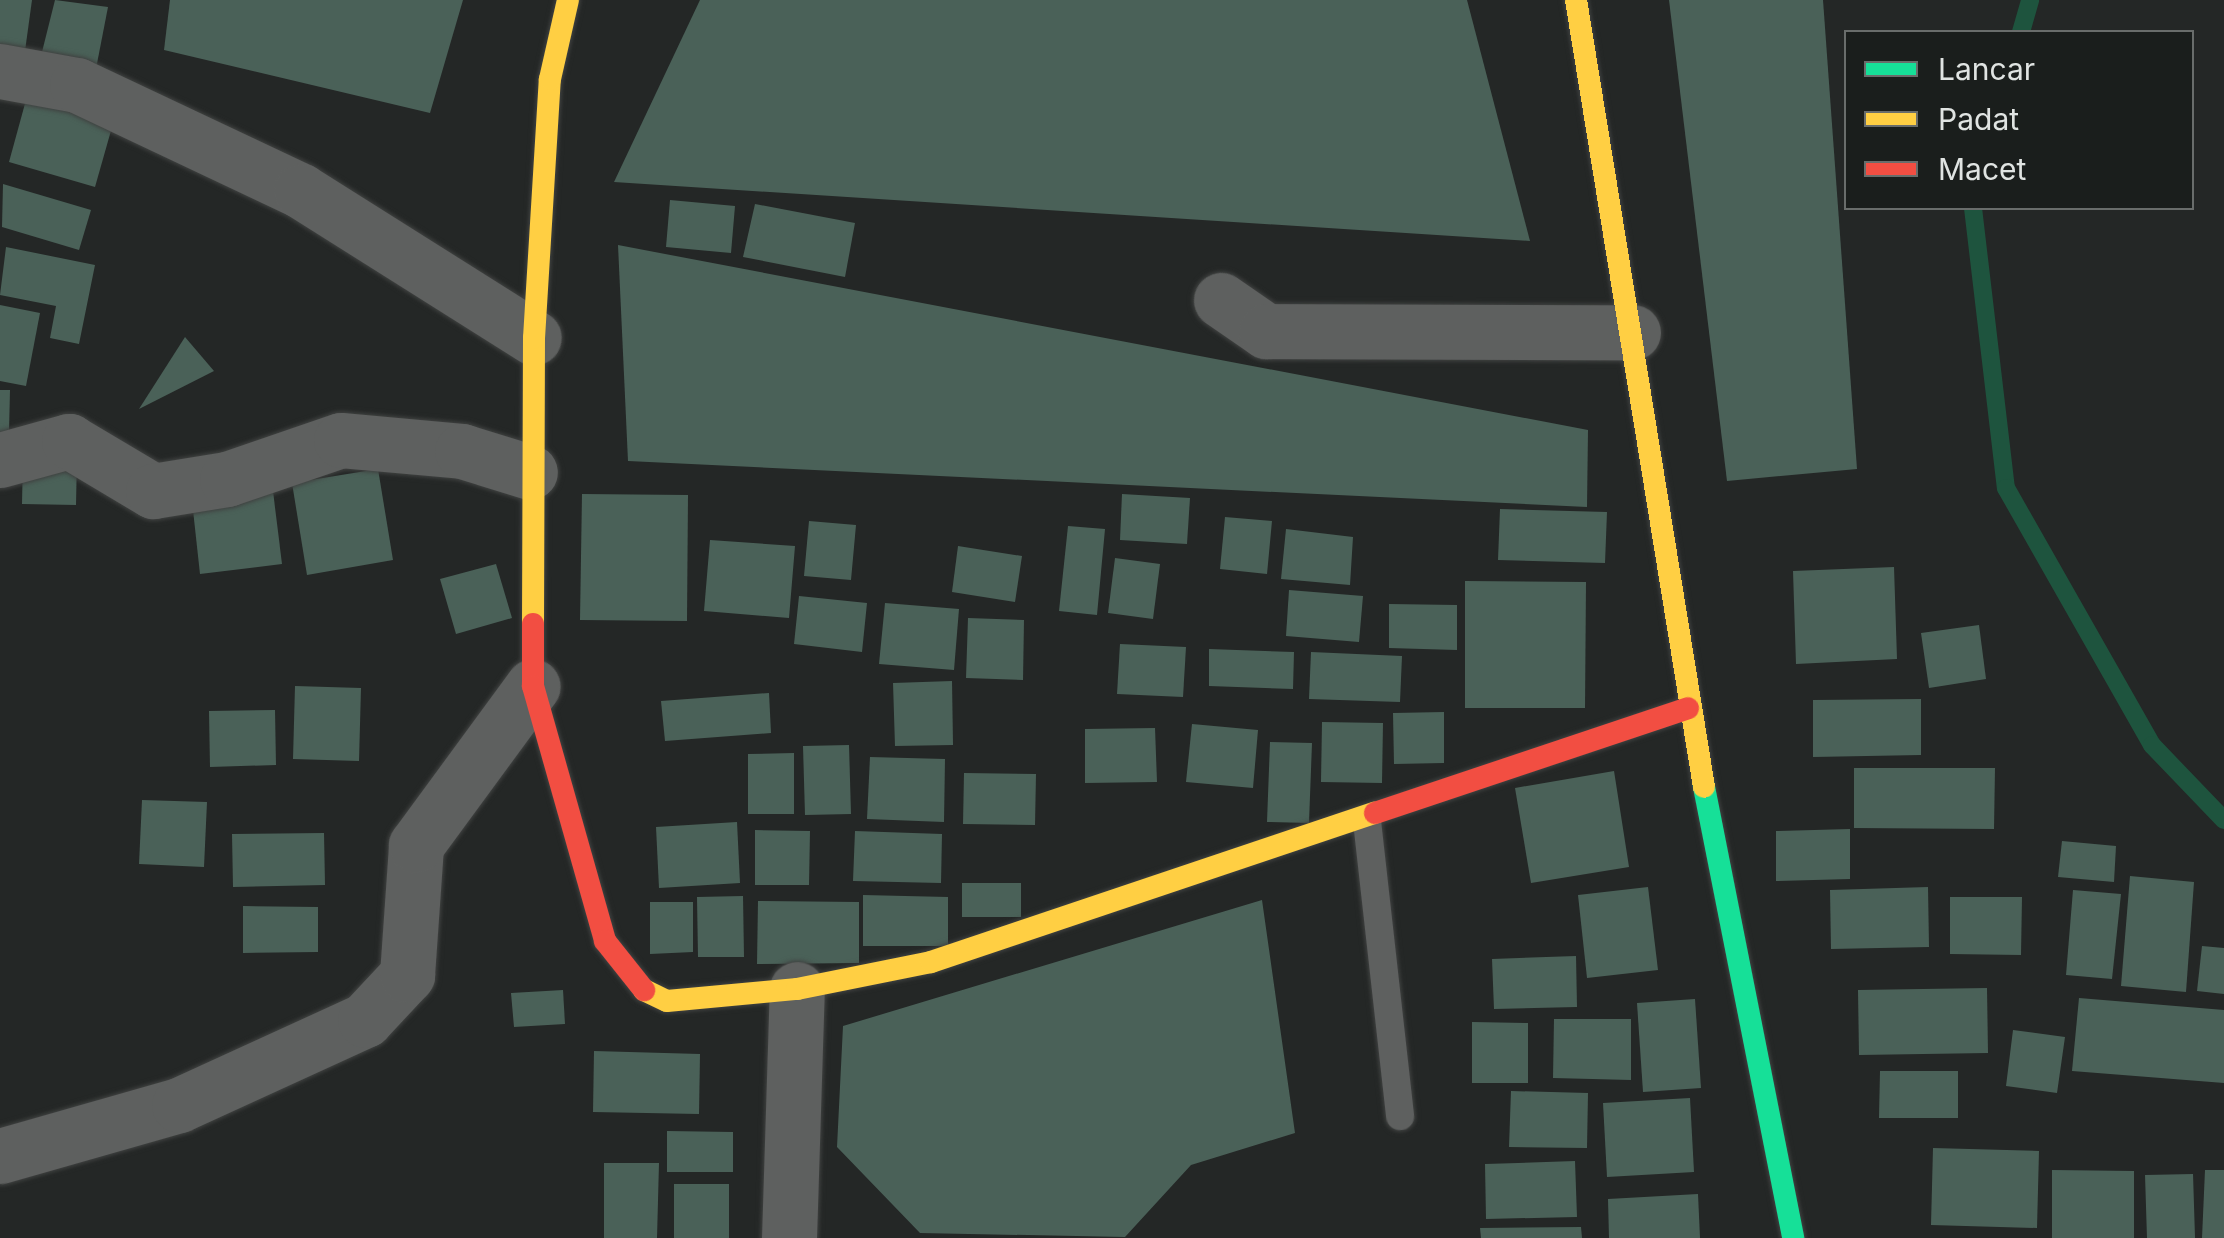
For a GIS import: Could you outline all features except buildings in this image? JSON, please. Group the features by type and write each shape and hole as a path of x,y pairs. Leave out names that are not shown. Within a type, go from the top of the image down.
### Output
{"street":[{"path":"568,0 550,79 534,338 530,472 533,686 614,961 666,1001 796,989 931,962 1367,821 1688,708"},
{"path":"1576,0 1633,332 1688,708 1793,1238"},
{"path":"0,70 77,85 300,191 534,338"},
{"path":"1220,300 1266,332 1633,332"},
{"path":"0,460 68,441 153,491 226,479 340,440 462,451 530,472"},
{"path":"0,1156 178,1105 366,1020 408,975 416,846 533,686"},
{"path":"788,1238 796,989"}],"lane":[{"path":"1367,821 1400,1116"}],"waterway":[{"path":"2022,30 2030,0"},
{"path":"1973,210 2006,488 2152,745 2224,820"}],"traffic: fast":[{"path":"1704,787 1793,1238"}],"traffic: slow":[{"path":"533,624 534,338 550,79 568,0"},
{"path":"1576,0 1704,787"},
{"path":"644,990 667,1001 797,989 931,962 1375,813"}],"traffic: jam":[{"path":"533,624 533,686 605,941 644,990"},
{"path":"1375,813 1688,708"}]}
